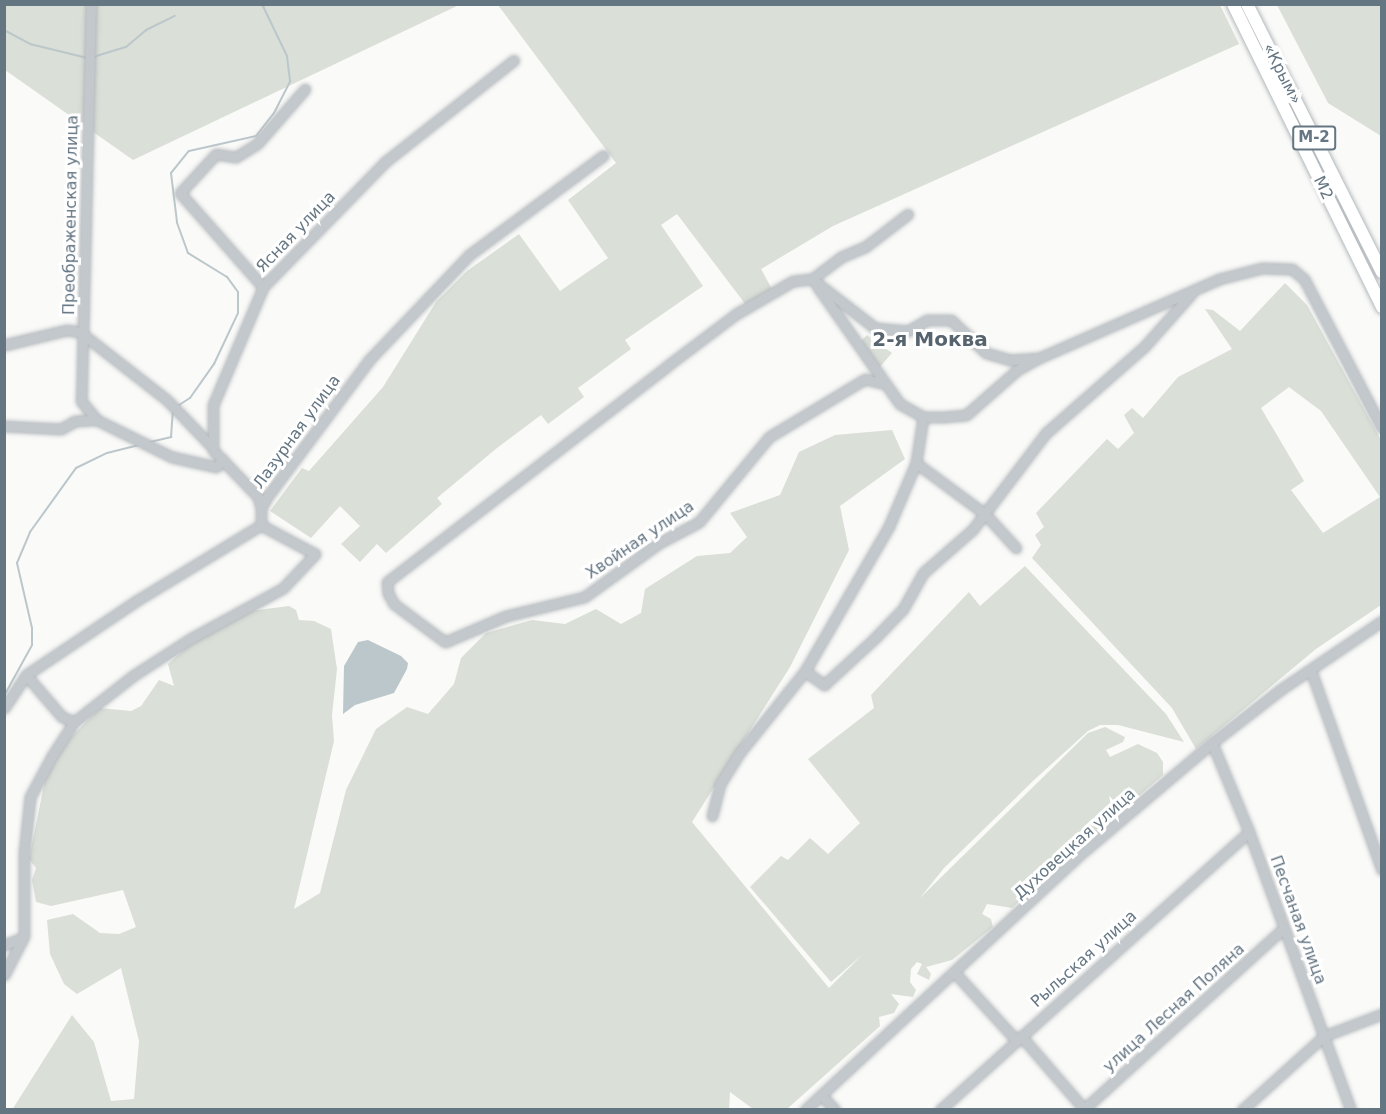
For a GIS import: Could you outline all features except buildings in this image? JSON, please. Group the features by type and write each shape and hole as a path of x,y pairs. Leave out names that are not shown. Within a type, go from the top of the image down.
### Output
{"highway":[{"name":"М2","path":"1233,4 1382,307"},
{"name":"«Крым»","path":"1247,4 1382,272"}],"street":[{"name":"Преображенская улица","path":"91,4 81,401 97,420"},
{"name":"Ясная улица","path":"213,448 213,405 263,287 385,162 514,60"},
{"path":"263,287 180,193 216,154 236,157 257,144 305,89"},
{"name":"Лазурная улица","path":"261,525 261,508 369,360 469,255 603,156"},
{"path":"812,279 841,257 865,247 908,214"},
{"path":"812,279 881,382 900,404 923,417 966,415 1017,370 1039,358 1194,290 1262,268 1292,269 1304,279 1382,428"},
{"path":"812,279 875,328 908,331 927,320 951,320 986,353 1010,360 1039,358"},
{"name":"Хвойная улица","path":"812,279 793,281 736,314 387,582 394,604 445,642 506,616 584,597 658,543 699,522 769,437 865,379 881,382"},
{"path":"805,671 824,685 903,609 923,573 985,514 1046,433 1144,347 1194,290"},
{"path":"4,345 67,330 83,334 167,400 258,497 261,508"},
{"path":"712,816 720,784 741,751 805,671 889,526 916,463 923,417"},
{"path":"4,426 60,429 75,421 97,420 172,457 216,467 224,460"},
{"path":"916,463 985,514 1016,548"},
{"path":"4,708 26,675 136,601 261,525 290,537 315,554 283,588 190,639 75,722 30,797 24,853 24,936 4,975"},
{"name":"Духовецкая улица","path":"805,1110 1077,858 1212,743 1280,690 1382,621"},
{"path":"1311,670 1382,870"},
{"path":"26,675 62,717 75,722"},
{"name":"Песчаная улица","path":"1212,743 1250,832 1351,1110"},
{"name":"Рыльская улица","path":"940,1110 1250,832"},
{"name":"улица Лесная Поляна","path":"1084,1109 1284,928"},
{"path":"4,945 24,936"},
{"path":"955,973 1084,1109"},
{"path":"1242,1110 1324,1036 1382,1014"},
{"path":"822,1096 835,1110"}],"shaded area":[{"path":"5,5 459,5 133,160 5,70"},
{"path":"498,5 1220,5 1239,44 833,226 761,269 772,289 746,305 677,214 661,225 703,286 625,340 631,349 578,388 584,397 548,424 541,415 437,498 442,504 386,553 377,544 360,562 341,544 360,526 340,506 311,538 270,511 302,468 309,471 383,387 436,302 467,271 519,234 560,291 608,258 568,200 616,163"},
{"path":"1277,5 1381,5 1381,136 1328,103"},
{"path":"1285,283 1307,305 1381,440 1381,605 1316,649 1196,749 1172,708 1032,558 1041,545 1035,535 1044,527 1036,513 1107,439 1118,449 1134,433 1124,415 1132,408 1143,418 1178,377 1232,349 1205,309 1213,310 1240,331","holes":["1289,387 1321,411 1380,497 1323,533 1291,490 1304,481 1261,408"]},
{"path":"867,335 892,353 879,368 861,341"},
{"path":"892,430 905,459 840,506 849,550 790,667 692,822 829,988 862,955 831,982 750,887 781,856 788,860 810,838 828,854 860,823 808,759 874,708 871,695 969,592 980,606 1025,566 1166,714 1184,742 1118,725 1100,725 1088,731 1034,780 944,868 920,898 1088,733 1105,727 1125,737 1123,742 1106,750 1110,757 1138,744 1157,753 1163,762 1163,775 1074,852 1060,859 1057,869 1012,908 987,904 982,914 991,919 993,927 952,960 926,967 931,974 929,980 917,974 922,964 917,962 911,969 910,982 916,990 913,997 891,994 899,1004 894,1013 879,1017 880,1026 787,1109 753,1109 730,1092 729,1110 12,1110 72,1015 94,1042 111,1101 134,1099 139,1041 121,968 77,994 64,984 50,954 47,920 73,914 100,933 119,934 136,927 123,890 51,906 36,902 32,880 36,868 29,859 45,780 62,746 100,708 131,711 141,706 159,680 174,686 168,664 196,639 241,612 289,606 296,610 299,620 314,621 331,629 337,669 332,715 334,741 294,909 320,893 346,790 376,729 407,707 428,714 454,684 461,658 486,633 532,620 565,624 596,609 621,624 641,613 645,589 697,556 730,553 747,537 730,513 780,495 799,452 835,435"},
{"path":"368,640 401,656 408,663 407,669 394,693 355,705 343,714 344,666 358,642"}],"waterway":[{"path":"176,407 190,398 214,364 238,313 238,292 227,277 188,253 177,222 171,173 189,151 256,136 274,113 290,81 287,56 262,4"},
{"path":"93,57 126,47 146,30 175,16"},
{"path":"4,30 30,44 87,58"},
{"path":"150,442 171,437 173,411"},
{"path":"4,696 32,645 32,628 17,563 30,532 76,468 107,453 138,445"}],"district":[{"name":"2-я Моква","path":"930,339"}]}
